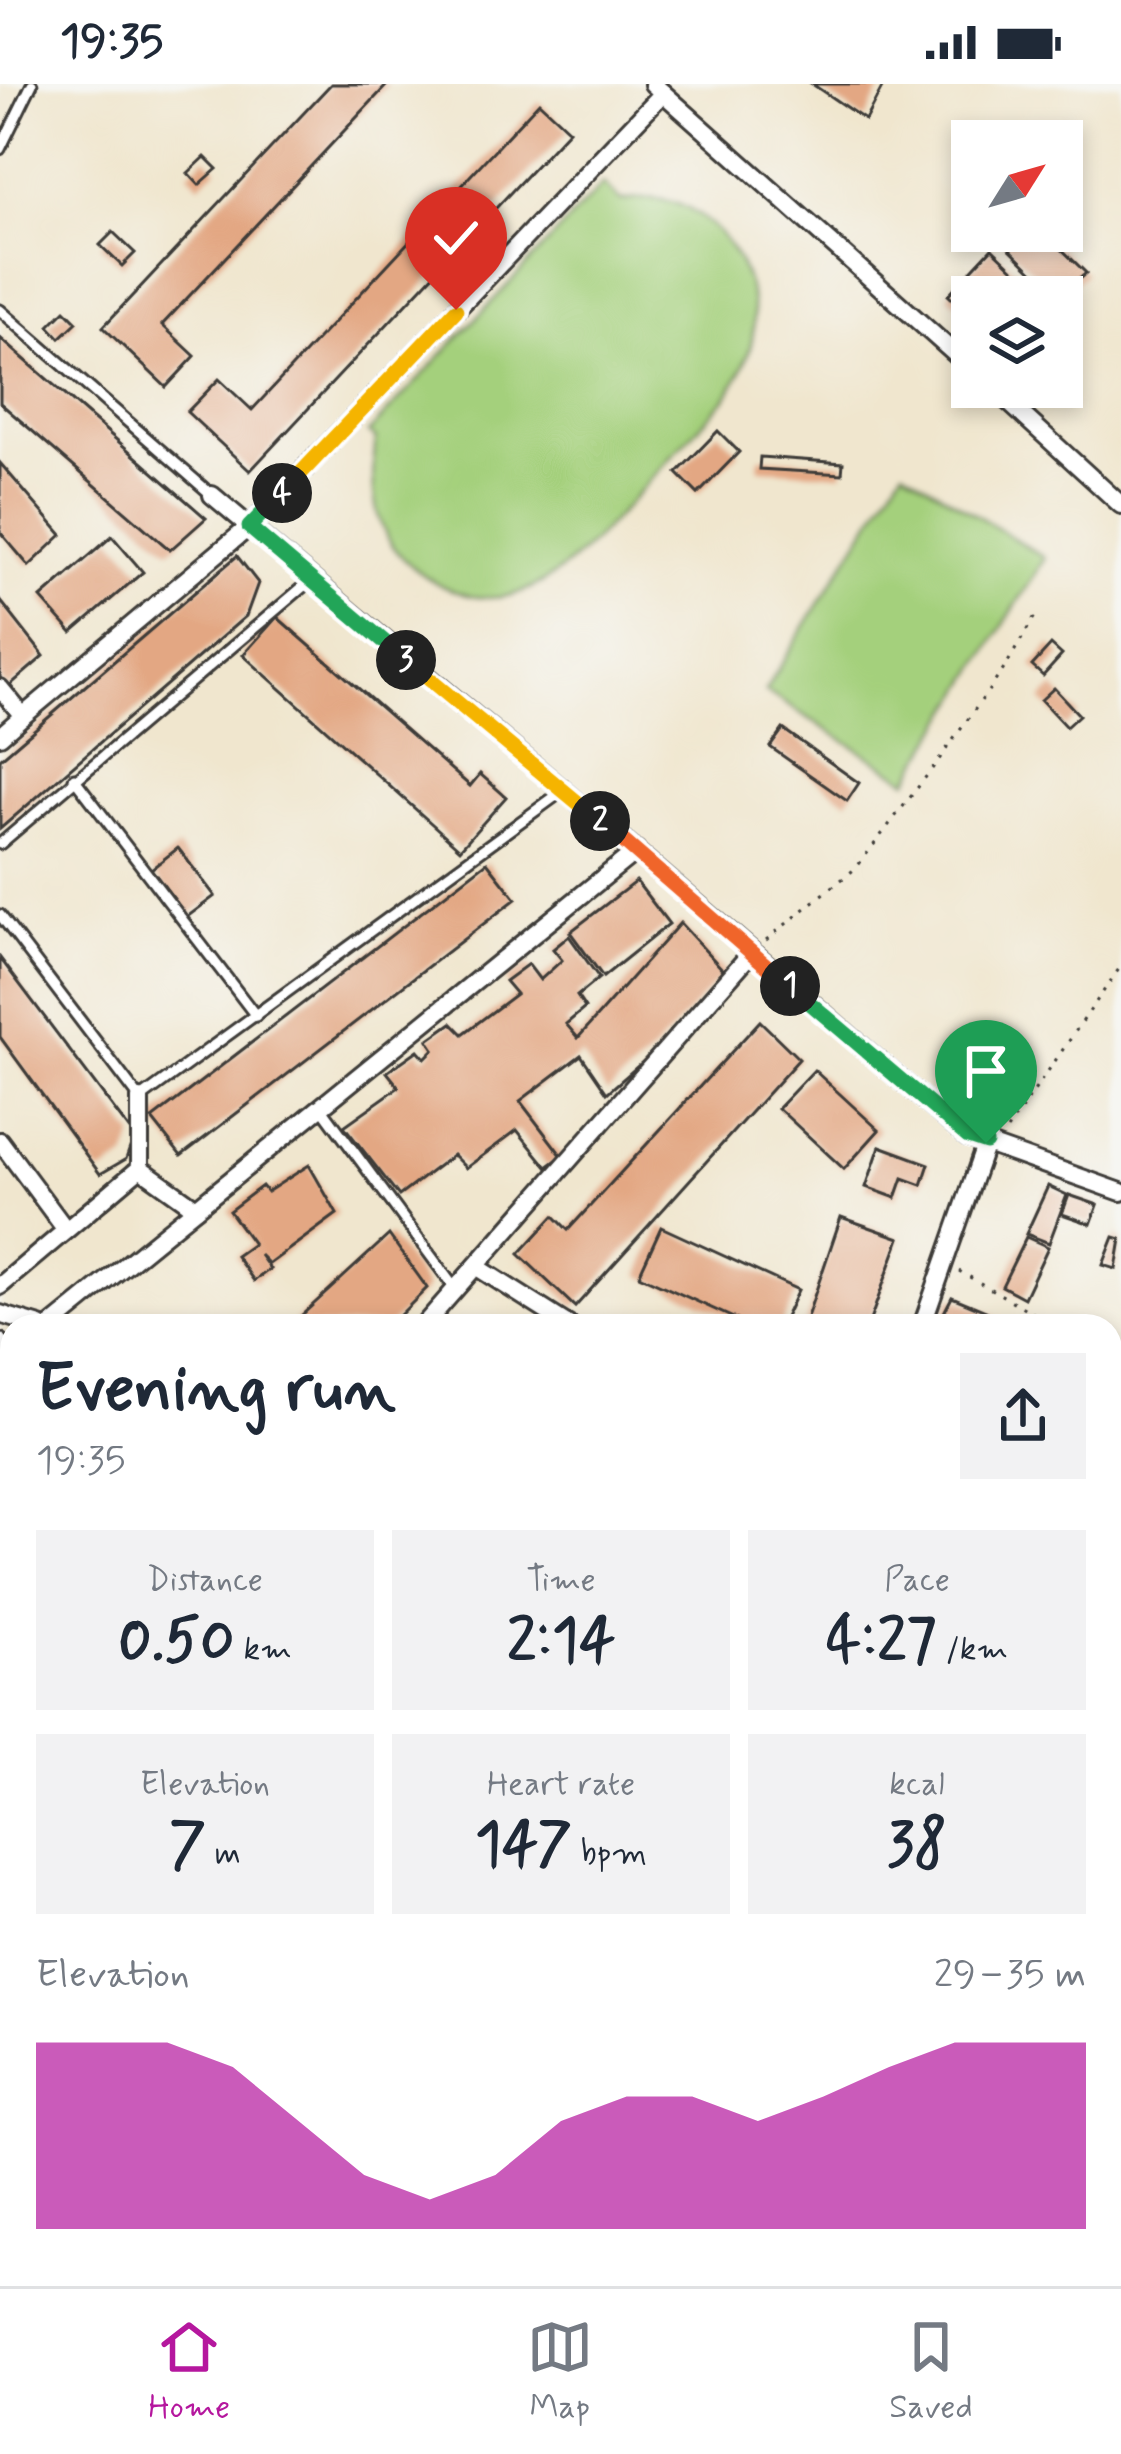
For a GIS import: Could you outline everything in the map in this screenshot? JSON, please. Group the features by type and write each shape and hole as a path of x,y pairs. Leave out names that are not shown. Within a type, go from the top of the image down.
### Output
{"street":[{"path":"0,736 249,527 658,88 951,350"},
{"path":"1015,408 1121,505"},
{"path":"212,495 968,1137 1121,1192"},
{"path":"0,688 23,716"},
{"path":"66,1314 636,851"},
{"path":"434,1314 751,953"},
{"path":"140,1099 140,1168"},
{"path":"0,1141 66,1230"},
{"path":"926,1314 991,1144"},
{"path":"140,1168 196,1208"},
{"path":"0,1286 140,1168"},
{"path":"477,1267 551,1314"}],"lane":[{"path":"0,148 32,84"},
{"path":"0,310 212,495"},
{"path":"0,844 310,580"},
{"path":"74,778 256,1016"},
{"path":"0,915 140,1099 564,790"},
{"path":"321,1107 456,1290"}],"path":[{"path":"751,953 856,868 1004,669 1038,611"},
{"path":"991,1144 1121,966"},
{"path":"944,1262 1035,1314"}],"green space":[{"path":"603,184 621,201 653,198 681,206 720,234 746,277 752,301 754,325 746,362 726,398 562,569 510,595 481,598 450,590 402,557 382,527 374,494 376,439 368,433"},
{"path":"903,469 1045,558 908,780 765,691"}],"building":[{"path":"331,84 388,84 162,325 195,356 166,387 103,327"},
{"path":"812,84 884,84 865,120"},
{"path":"539,102 569,130 250,471 187,412 219,379 252,410"},
{"path":"205,157 217,169 199,185 188,173"},
{"path":"113,232 135,253 122,266 100,245"},
{"path":"988,252 996,252 1021,276 966,276"},
{"path":"1013,252 1064,252 1086,273 1083,276 1038,276"},
{"path":"65,310 77,322 60,338 49,326"},
{"path":"0,338 206,518 170,550 0,403"},
{"path":"718,431 739,452 698,494 677,473"},
{"path":"760,457 843,463 842,474 759,469"},
{"path":"0,463 62,535 29,566 0,532"},
{"path":"112,536 143,572 72,633 41,598"},
{"path":"237,556 258,583 246,616 0,829 0,759"},
{"path":"0,600 44,656 7,688 0,680"},
{"path":"277,617 470,786 480,774 506,797 460,849 243,655"},
{"path":"1051,645 1062,655 1043,676 1032,666"},
{"path":"1054,688 1079,715 1066,727 1041,700"},
{"path":"783,729 859,783 847,801 770,747"},
{"path":"178,848 215,896 187,917 151,869"},
{"path":"487,862 516,899 181,1156 152,1119"},
{"path":"636,881 669,924 603,977 570,932"},
{"path":"680,923 725,972 646,1059 607,1093 581,1055 520,1101 562,1156 547,1167 517,1130 466,1168 453,1155 399,1196 344,1126 399,1087 387,1072 418,1050 425,1058 434,1049 428,1040 452,1023 463,1034 516,994 505,981 528,964 540,980 562,960 553,949 569,936 599,978 577,996 585,1008 566,1024 578,1038"},
{"path":"0,958 134,1136 126,1159 100,1174 0,1037"},
{"path":"760,1021 799,1059 575,1307 519,1254 554,1216 568,1230"},
{"path":"814,1070 879,1130 844,1169 778,1108"},
{"path":"880,1146 929,1164 922,1185 903,1178 896,1198 866,1187"},
{"path":"309,1165 337,1214 269,1264 260,1255 270,1269 254,1281 236,1256 253,1244 229,1211 262,1186 267,1192"},
{"path":"1048,1186 1067,1195 1049,1243 1026,1234"},
{"path":"1069,1195 1098,1205 1091,1224 1062,1214"},
{"path":"841,1217 900,1238 872,1314 808,1314"},
{"path":"661,1227 798,1290 787,1314 725,1314 639,1275"},
{"path":"389,1235 427,1288 401,1314 303,1314"},
{"path":"1026,1237 1048,1247 1024,1298 1002,1286"},
{"path":"1114,1237 1121,1239 1116,1269 1103,1265"},
{"path":"952,1297 991,1314 943,1314"}],"route":[{"path":"456,310 249,527 968,1137 986,1143"}]}
